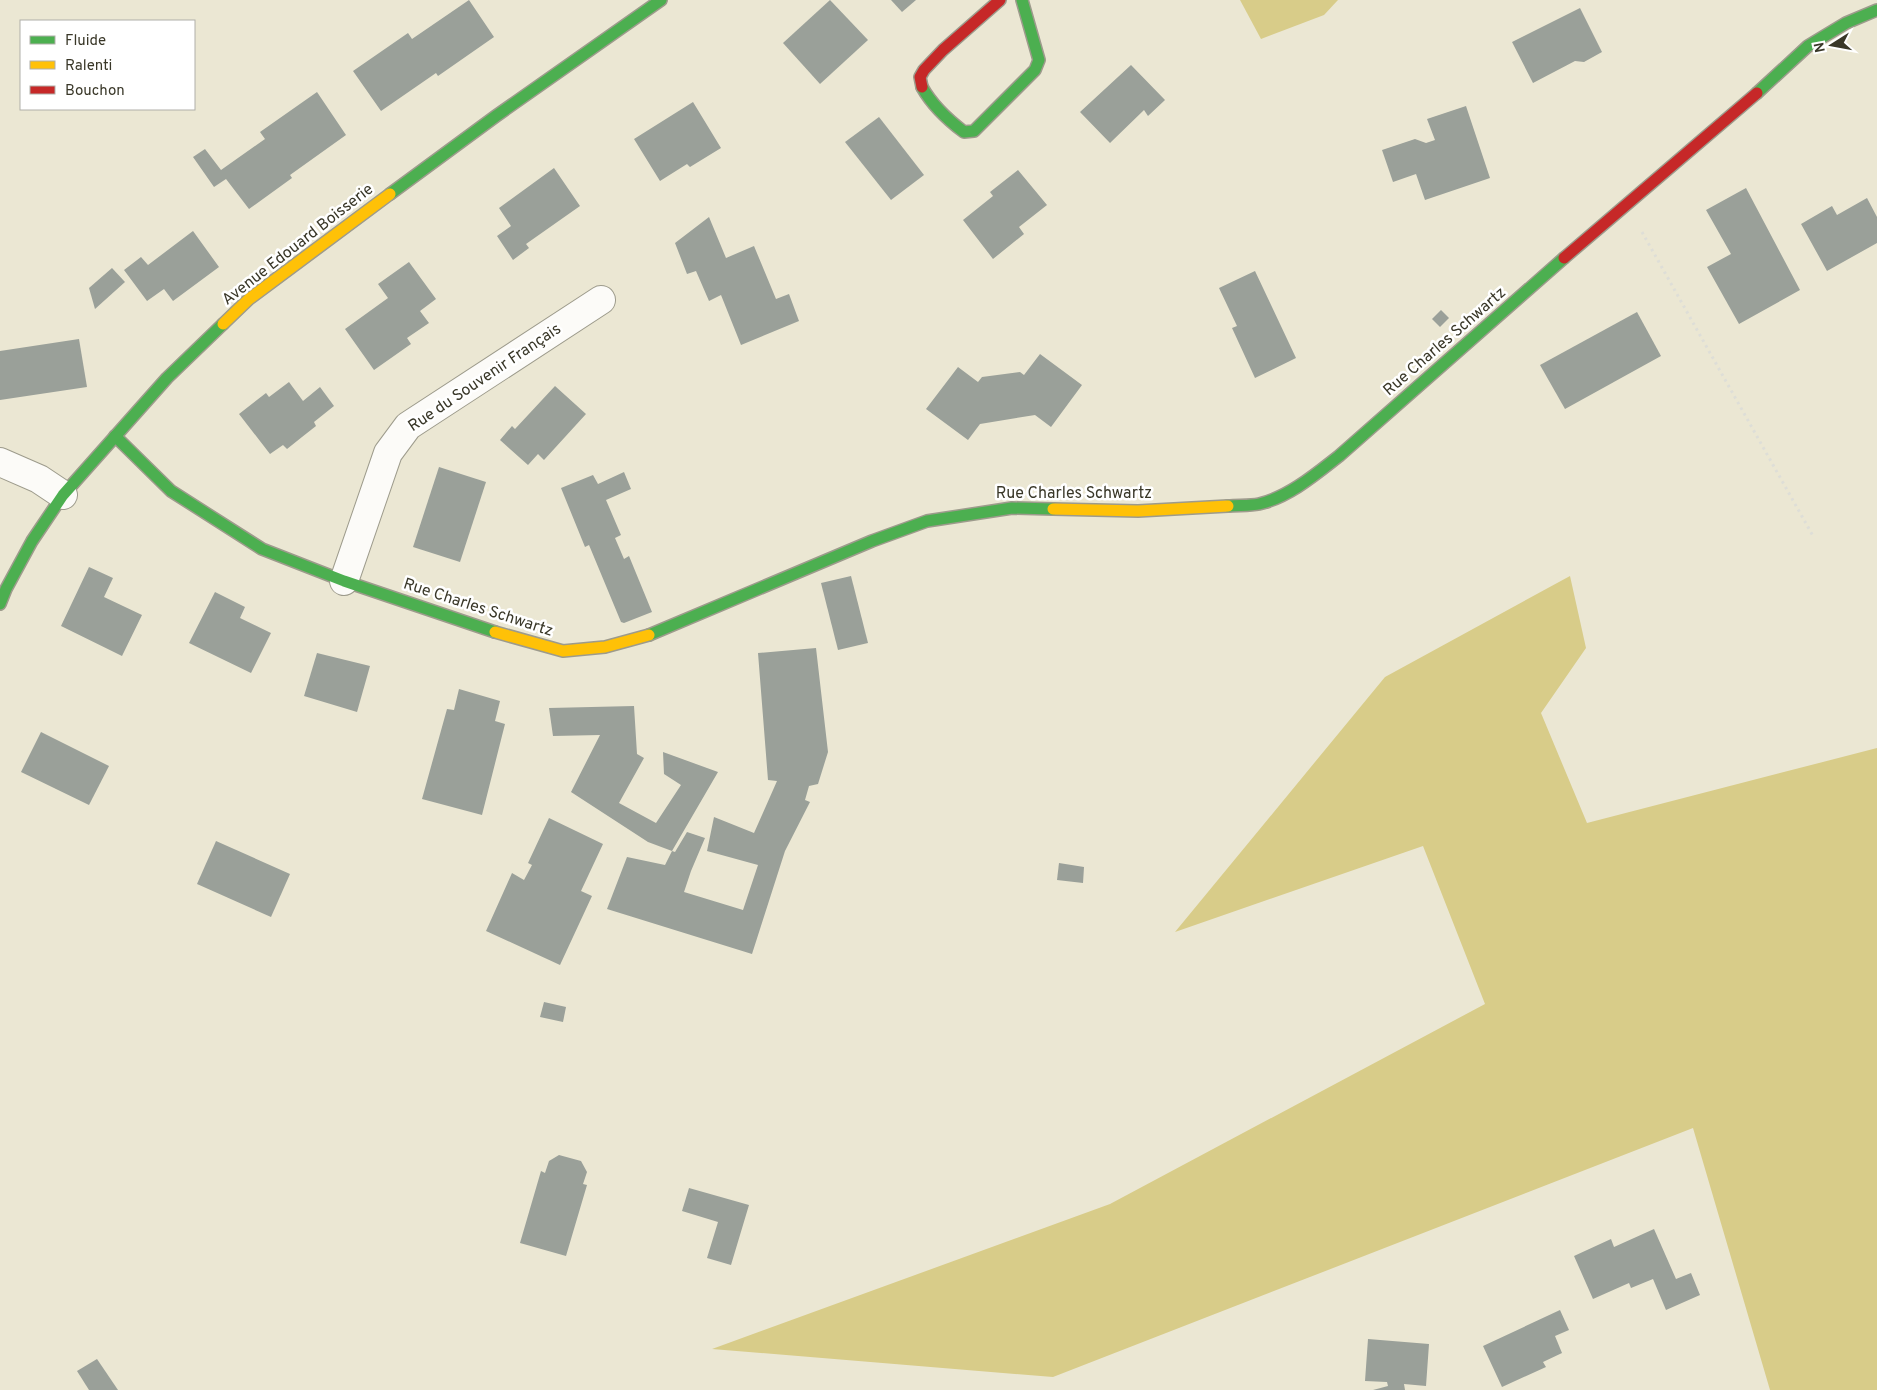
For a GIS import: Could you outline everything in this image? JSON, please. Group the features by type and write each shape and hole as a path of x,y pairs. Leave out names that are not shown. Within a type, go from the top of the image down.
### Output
{"street":[{"name":"Avenue Edouard Boisserie","path":"0,604 32,541 63,496 167,378 249,299 496,116 662,0"},
{"path":"1000,0 929,63 920,77 920,87 953,125 964,132 974,131 1035,70 1039,60 1022,0"},
{"name":"Rue Charles Schwartz","path":"115,436 170,491 262,549 344,581 514,639 563,652 605,647 646,636 872,541 927,520 1012,508 1138,511 1259,504 1278,498 1310,478 1339,456 1732,116 1808,46 1846,23 1877,10"},
{"name":"Rue du Souvenir Français","path":"344,581 388,453 408,426 601,300"},
{"path":"0,462 39,479 63,496"}],"path":[{"path":"1627,206 1813,536"}],"shaded area":[{"path":"1240,0 1338,0 1324,15 1261,39"},
{"path":"1570,576 1586,648 1541,713 1587,823 1877,748 1877,1390 1770,1390 1693,1128 1053,1377 712,1349 1110,1204 1485,1004 1423,846 1175,932 1385,677"}],"building":[{"path":"469,0 494,37 438,76 436,73 381,111 353,71 408,33 412,39"},
{"path":"830,0 868,40 820,84 783,43"},
{"path":"891,0 916,0 902,12"},
{"path":"1580,8 1602,52 1584,62 1575,61 1533,83 1512,42"},
{"path":"1131,65 1165,100 1148,116 1144,110 1110,143 1080,112"},
{"path":"317,92 346,135 290,175 292,178 249,209 226,179 214,187 193,157 205,149 221,170 265,139 260,132"},
{"path":"693,102 721,148 690,167 687,164 660,181 634,139"},
{"path":"1466,106 1490,178 1425,200 1416,174 1393,182 1382,150 1415,139 1426,143 1435,140 1427,119"},
{"path":"879,117 924,175 891,200 845,142"},
{"path":"554,168 580,206 526,244 529,248 513,260 497,236 511,226 499,208"},
{"path":"1018,170 1047,205 1019,227 1024,234 993,259 963,220 993,196 990,192"},
{"path":"1746,188 1800,290 1739,324 1707,267 1731,254 1706,210"},
{"path":"1867,198 1877,217 1877,243 1827,271 1801,224 1832,206 1837,215"},
{"path":"709,217 726,258 754,246 776,299 789,294 799,321 741,345 721,295 709,301 696,271 687,274 675,243"},
{"path":"193,231 219,267 173,301 164,289 147,301 124,270 141,257 148,265"},
{"path":"409,262 436,299 420,311 429,323 407,338 411,344 374,370 345,329 388,298 378,284"},
{"path":"112,268 125,282 95,309 89,288"},
{"path":"1255,271 1296,358 1255,378 1232,328 1237,326 1219,288"},
{"path":"1441,310 1449,318 1440,327 1432,319"},
{"path":"1637,312 1661,356 1565,409 1540,365"},
{"path":"79,339 87,387 0,400 0,351"},
{"path":"1040,354 1082,385 1051,427 1035,415 980,424 968,440 926,409 958,367 978,382 982,377 1020,372 1024,375"},
{"path":"289,382 303,401 320,387 334,406 314,422 316,426 287,449 283,445 270,454 239,414 266,393 269,397"},
{"path":"555,386 586,414 544,460 538,454 528,465 500,440 512,426 515,429"},
{"path":"439,467 486,482 460,562 413,547"},
{"path":"624,472 631,489 606,500 621,535 615,538 624,559 629,556 652,612 624,623 621,622 589,545 585,547 561,488 593,475 598,484"},
{"path":"89,567 113,578 104,597 142,615 122,656 61,626"},
{"path":"851,576 868,643 838,650 821,583"},
{"path":"215,592 245,607 240,618 271,633 251,673 189,643"},
{"path":"816,648 828,752 818,784 809,786 805,800 810,802 785,851 752,954 607,909 627,857 665,865 672,851 675,852 687,832 705,838 684,892 743,910 758,865 707,851 714,817 754,833 777,781 768,780 758,653"},
{"path":"317,653 370,666 357,712 304,696"},
{"path":"459,689 500,701 495,721 505,724 482,815 422,799 447,709 454,710"},
{"path":"634,706 637,754 644,758 619,803 656,823 681,785 664,774 663,752 718,772 672,851 648,842 571,792 600,735 553,736 549,708"},
{"path":"41,732 109,766 89,805 21,772"},
{"path":"549,818 603,844 581,891 592,896 560,965 486,931 512,873 524,880 532,865 528,863"},
{"path":"216,841 290,874 271,917 197,884"},
{"path":"1059,863 1084,867 1083,883 1057,880"},
{"path":"544,1002 566,1007 563,1022 540,1017"},
{"path":"559,1155 581,1161 587,1172 583,1184 587,1185 566,1256 520,1243 541,1171 545,1173 549,1161"},
{"path":"689,1188 749,1205 731,1265 707,1258 718,1222 682,1211"},
{"path":"1654,1229 1676,1279 1691,1273 1700,1295 1666,1310 1653,1279 1631,1288 1629,1283 1593,1299 1574,1256 1611,1239 1614,1247"},
{"path":"1560,1310 1569,1330 1555,1336 1562,1353 1543,1362 1546,1367 1502,1387 1483,1346"},
{"path":"1368,1339 1429,1344 1426,1386 1404,1384 1405,1390 1373,1390 1388,1386 1387,1382 1365,1381"},
{"path":"97,1359 118,1390 89,1390 77,1371"}],"traffic: fast":[{"path":"390,194 496,116 661,0"},
{"path":"922,87 935,106 952,122 964,132 974,131 1035,70 1039,60 1022,0"},
{"path":"1757,93 1808,46 1846,23 1877,10"},
{"path":"1228,506 1255,505 1270,501 1311,477 1339,456 1564,258"},
{"path":"0,604 32,541 63,495 167,378 223,324"},
{"path":"115,436 171,491 262,549 344,581 495,632"},
{"path":"649,635 872,541 927,521 1012,508 1053,509"}],"traffic: slow":[{"path":"223,324 249,299 390,194"},
{"path":"1053,509 1138,511 1228,506"},
{"path":"495,632 563,651 605,647 649,635"}],"traffic: jam":[{"path":"922,87 920,77 924,70 943,50 1000,0"},
{"path":"1564,258 1757,93"}]}
